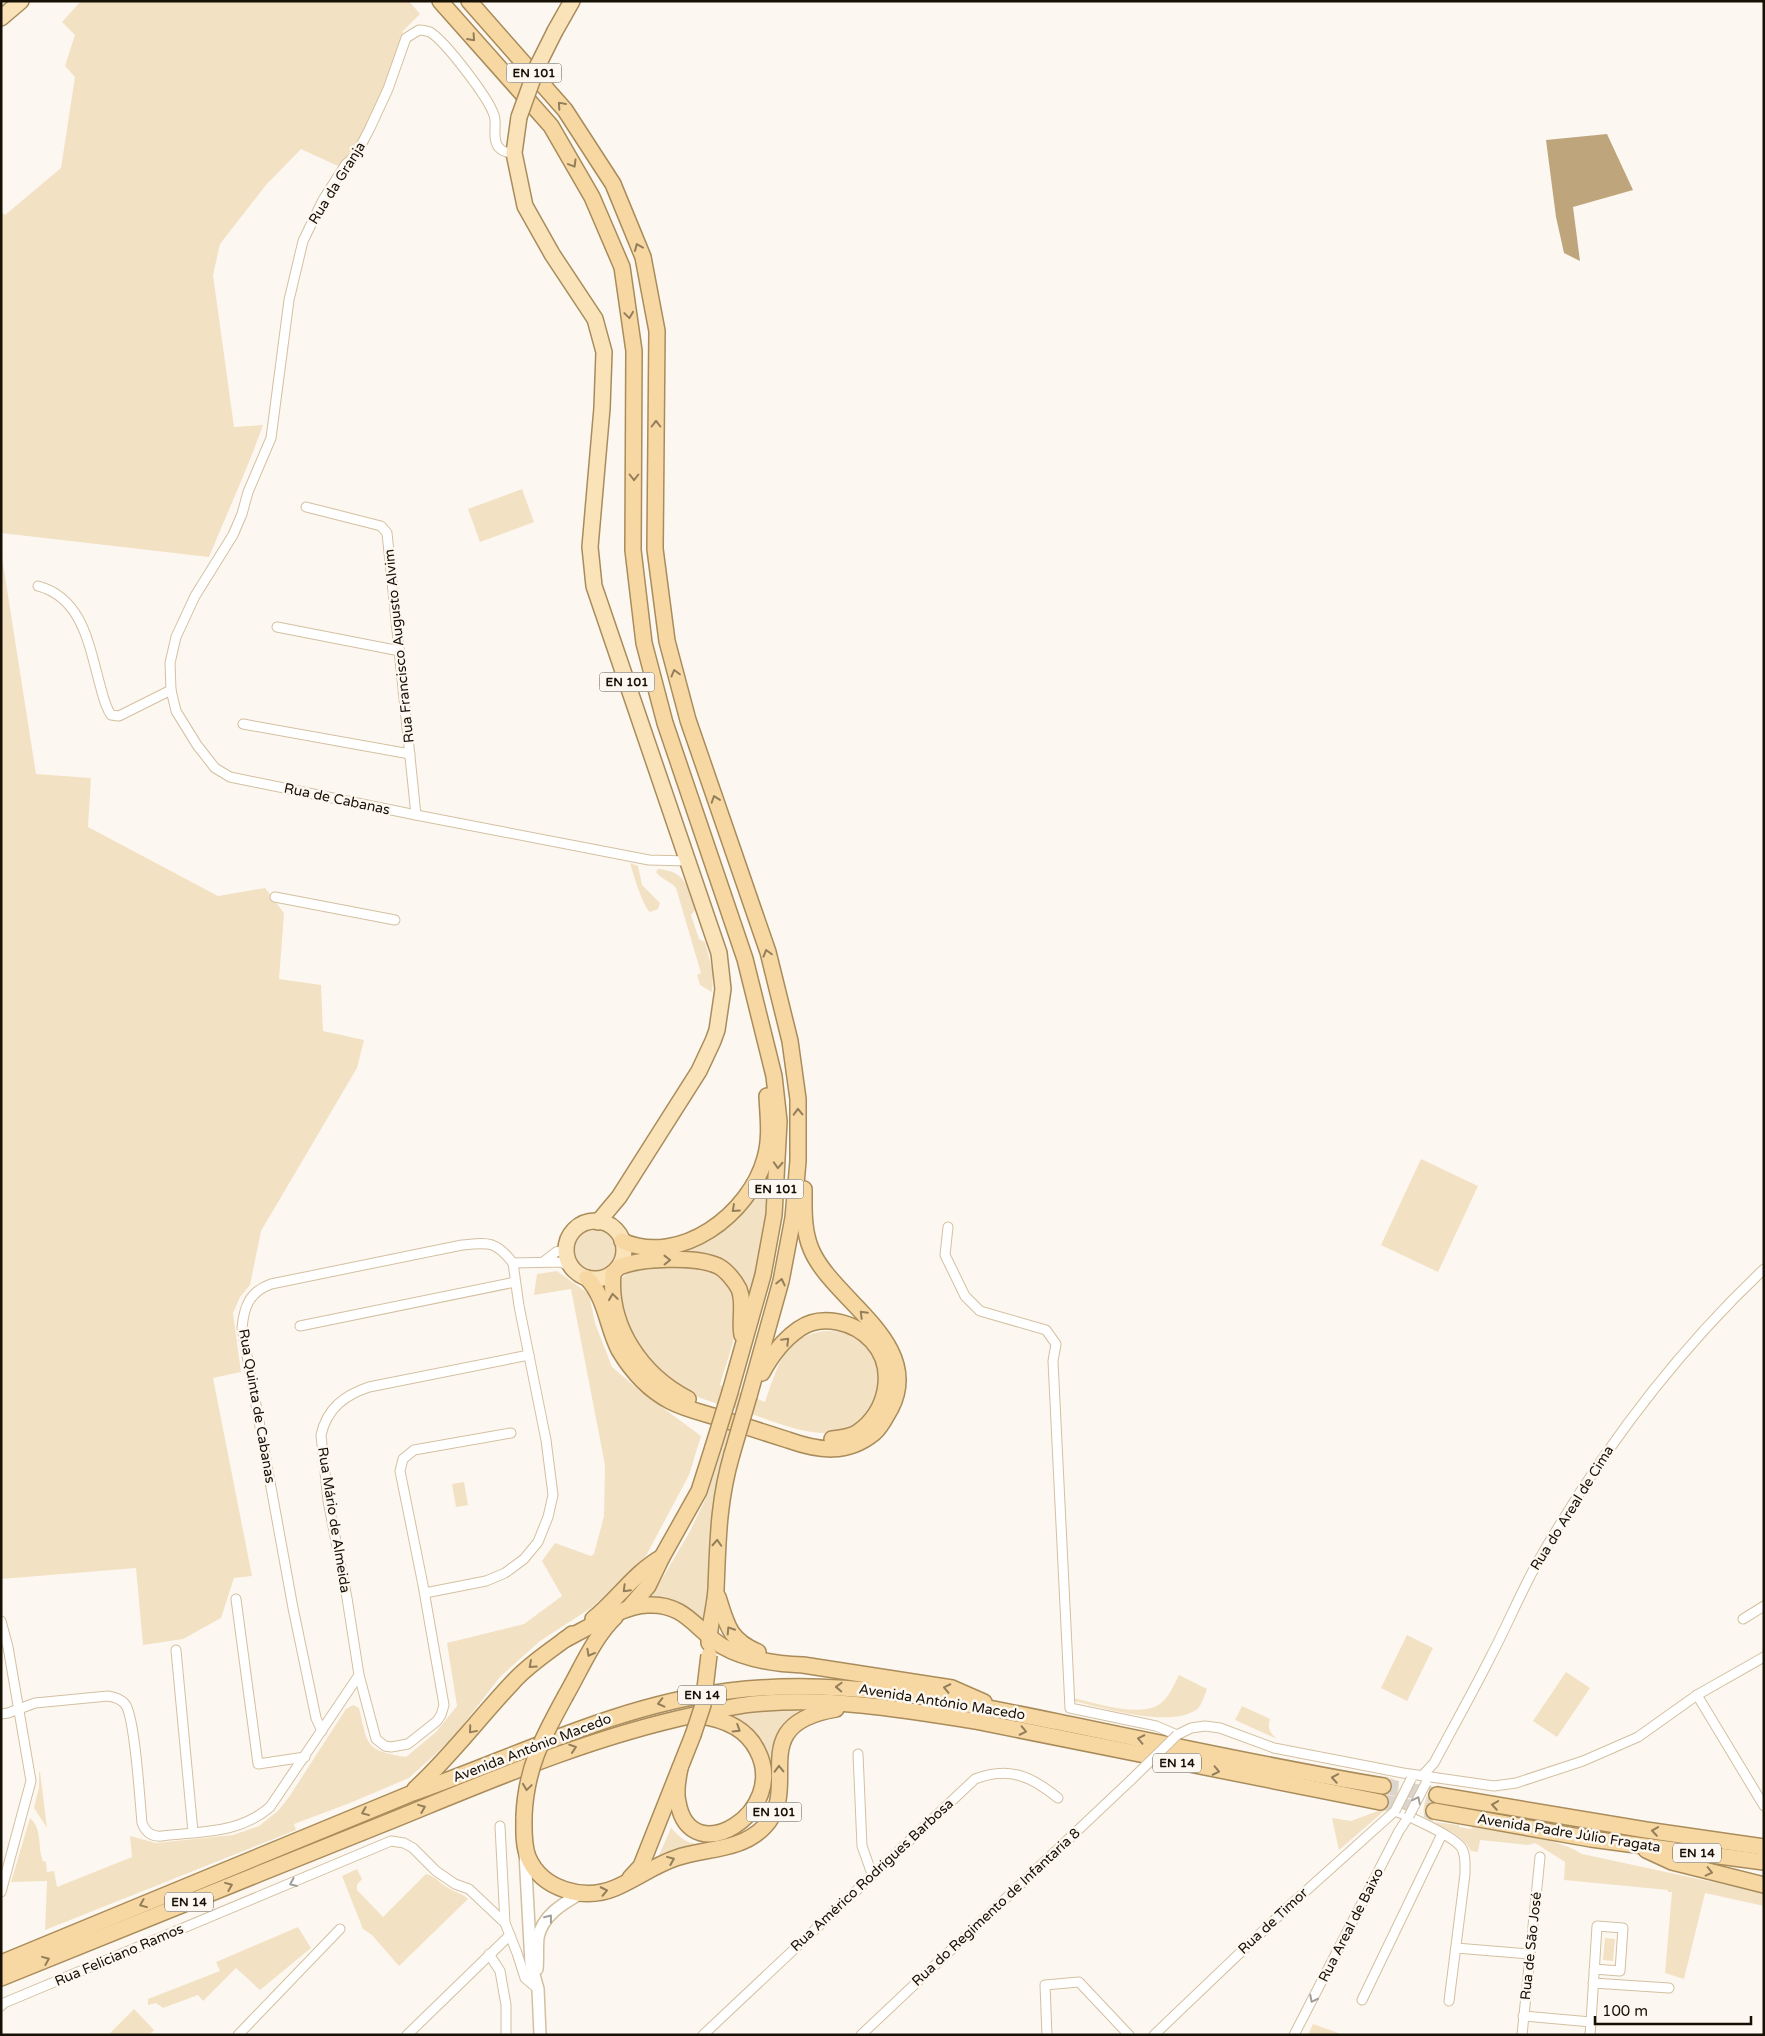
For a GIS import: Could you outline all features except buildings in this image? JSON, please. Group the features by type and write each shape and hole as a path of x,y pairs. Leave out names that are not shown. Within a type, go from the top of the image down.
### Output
{"highway":[{"name":"EN 101","path":"440,1 550,126 592,197 622,268 634,351 633,550 644,643 665,723 745,959 775,1085 779,1120 773,1224 763,1275 744,1346 699,1491 648,1586 604,1630 544,1736 533,1760 526,1787 524,1816 525,1843 528,1856 539,1874 557,1886 580,1894 616,1888 667,1861 686,1855 732,1846 746,1840 765,1827 774,1811 779,1789 781,1747 784,1738 801,1720 817,1713 865,1704"},
{"name":"EN 101","path":"470,1 565,110 612,184 643,257 657,331 655,549 667,641 688,720 768,952 790,1041 798,1099 798,1160 793,1218 781,1281 724,1483 720,1510 716,1591 724,1620 735,1637 744,1646 759,1653 803,1665 952,1688 1009,1712"},
{"path":"621,1237 644,1248 678,1244 705,1234 742,1203 756,1182 765,1159 769,1138 763,1030"},
{"path":"587,1278 599,1296 619,1350 632,1369 648,1385 670,1401 798,1444 824,1450 861,1443 876,1431 894,1401 897,1386 893,1356 887,1344 868,1318 846,1297 823,1270 811,1250 806,1234 804,1178 798,1160"},
{"path":"744,1346 740,1327 742,1303 739,1289 730,1276 718,1266 697,1261 646,1260 616,1270 612,1296 618,1320 627,1341 653,1375 675,1392 695,1402 803,1437 824,1440 841,1438 856,1433 869,1423 877,1413 885,1398 886,1372 883,1361 873,1342 864,1334 845,1323 829,1320 800,1328 782,1343 771,1358 750,1396"},
{"path":"410,1794 460,1743 514,1681 542,1656 604,1610 648,1564 662,1557"},
{"path":"627,1881 641,1866 703,1705 709,1656 709,1636 716,1591"},
{"path":"564,1640 607,1617 648,1604 671,1609 693,1620 722,1646 741,1655 785,1664 803,1665"},
{"name":"Avenida António Macedo","path":"1,1963 410,1794 597,1722 661,1703 727,1691 785,1686 845,1687 899,1693 1009,1712 1290,1770 1383,1786"},
{"name":"Avenida António Macedo","path":"1,1978 551,1756 645,1726 765,1703 865,1704"},
{"name":"EN 14","path":"865,1704 975,1721 1380,1802"},
{"path":"680,1768 677,1790 680,1812 691,1828 700,1833 717,1834 740,1823 754,1809 760,1797 764,1767 754,1743 736,1727 727,1723 702,1716 691,1716"},
{"name":"Avenida Padre Júlio Fragata","path":"1437,1795 1646,1830 1764,1847"},
{"name":"Avenida Padre Júlio Fragata","path":"1434,1811 1591,1839 1764,1862"},
{"path":"1631,1843 1672,1862 1764,1885"},
{"path":"1,1956 23,1955"}],"main road":[{"path":"1,18 21,1"},
{"name":"EN 101","path":"572,1 537,67 519,117 514,153 525,206 552,254 595,319 602,344 604,352 602,408 590,547 594,586 719,953 723,989 717,1030 699,1071 619,1197 598,1222"},
{"name":"EN 101","path":"616,1270 624,1250 616,1219 619,1197"},
{"path":"616,1270 605,1278 587,1278 572,1268 566,1250 568,1240 573,1232 588,1222 598,1222 613,1228 621,1237"}],"street":[{"name":"Rua da Granja","path":"216,562 233,535 242,514 248,492 271,438 289,300 303,241 323,200 346,164 356,155 370,128 388,89 406,38 419,30 429,32 440,41 484,94 495,116 496,141 499,147 506,152 514,153"},
{"name":"Rua Francisco Augusto Alvim","path":"306,507 380,526 387,532 416,816"},
{"name":"Rua de Cabanas","path":"216,562 195,596 176,637 170,663 176,711 197,745 220,772 230,777 416,816 649,860 688,861"},
{"path":"38,586 56,592 75,610 83,625 104,700 111,715 119,716 172,690"},
{"path":"277,627 400,651"},
{"path":"243,724 410,754"},
{"path":"275,897 395,920"},
{"path":"948,1227 945,1255 965,1296 980,1311 1046,1330 1056,1344 1053,1362 1070,1708 1156,1726 1178,1735 1192,1728 1205,1726 1220,1728 1274,1748 1424,1779 1494,1786 1532,1778 1583,1761 1638,1737 1697,1695 1764,1657"},
{"name":"Rua Quinta de Cabanas","path":"322,1731 316,1718 289,1589 242,1328 244,1311 259,1288 271,1284 462,1245 484,1242 501,1248 513,1263"},
{"path":"543,1262 556,1252 566,1250"},
{"path":"511,1433 414,1450 403,1459 400,1471 425,1594 486,1581 505,1574 524,1559 538,1542 548,1517 553,1495 546,1440 513,1263 561,1262 572,1268"},
{"name":"Rua do Areal de Cima","path":"1409,1816 1424,1779 1491,1656 1539,1560 1584,1485 1640,1407 1732,1299 1764,1269"},
{"path":"300,1326 516,1282"},
{"name":"Rua Mário de Almeida","path":"425,1594 444,1705 441,1716 418,1737 398,1747 385,1746 376,1739 360,1675 328,1501 321,1435 327,1417 341,1400 369,1386 529,1355"},
{"path":"236,1599 258,1764 304,1757"},
{"path":"1742,1618 1764,1606"},
{"path":"1,1621 8,1647 17,1710 31,1781 1,1892"},
{"path":"176,1650 193,1832"},
{"path":"1,1714 35,1703 108,1696 118,1699 125,1703 129,1711 142,1823 145,1831 154,1836 234,1828 258,1817 270,1807 360,1675"},
{"path":"1697,1695 1761,1796 1764,1806"},
{"name":"Rua do Regimento de Infantaria 8","path":"861,2035 1178,1735"},
{"path":"858,1754 862,1846 872,1874"},
{"name":"Rua Américo Rodrigues Barbosa","path":"703,2035 872,1874 975,1780 990,1774 1010,1773 1041,1784 1058,1798"},
{"path":"1424,1779 1411,1780 1395,1811 1409,1816 1442,1834 1462,1848 1465,1859 1465,1874 1449,2001"},
{"name":"Rua de Timor","path":"1154,2035 1284,1910 1395,1811"},
{"name":"Rua Areal de Baixo","path":"1294,2035 1399,1831 1409,1816"},
{"path":"500,1826 504,1923 525,1978 537,1985"},
{"path":"1362,2000 1442,1834"},
{"name":"Rua Feliciano Ramos","path":"1,2006 391,1841 404,1843 413,1848 436,1871 456,1884 469,1889 504,1923"},
{"path":"525,1843 531,1964 537,1985"},
{"name":"Rua de São José","path":"1522,2035 1540,1857"},
{"path":"540,2035 537,1985 538,1940 542,1927 554,1911 580,1894"},
{"path":"1590,2035 1594,1983 1594,1969 1597,1926 1623,1928 1620,1971 1594,1969"},
{"path":"238,2035 340,1928"},
{"path":"407,2035 510,1935"},
{"path":"1456,1948 1529,1954"},
{"path":"489,1954 500,1971 506,2005 506,2035"},
{"path":"1047,2035 1045,1985 1079,1982 1129,2035"},
{"path":"1594,1983 1669,1988"},
{"path":"1523,2016 1591,2022"}],"shaded area":[{"path":"81,1 409,1 420,14 403,31 391,74 354,153 340,167 301,149 266,185 220,244 213,275 234,427 263,425 209,557 1,533 1,212 5,215 61,168 75,77 65,66 75,35 62,22"},
{"path":"1607,134 1633,190 1573,207 1580,261 1564,253 1556,217 1546,140"},
{"path":"522,489 534,522 480,542 468,509"},
{"path":"1,551 36,774 91,778 88,827 218,896 265,888 284,913 279,979 321,985 323,1031 364,1040 357,1068 261,1231 250,1285 240,1297 233,1313 241,1372 213,1378 252,1576 234,1578 221,1618 183,1639 143,1645 136,1568 1,1579"},
{"path":"630,863 638,866 642,885 660,903 658,909 650,912 647,909 638,889"},
{"path":"658,869 675,873 688,887 695,910 691,915 699,939 705,942 713,973 712,992 700,985 697,975 701,973 676,888 656,872"},
{"path":"1421,1159 1478,1186 1438,1272 1381,1245"},
{"path":"770,1168 763,1232 751,1296 744,1282 733,1269 629,1258 630,1249 680,1247 756,1190"},
{"path":"596,1229 611,1235 617,1250 611,1265 596,1271 581,1265 575,1250 581,1235"},
{"path":"634,1268 704,1269 724,1280 733,1292 737,1306 737,1322 720,1385 765,1402 779,1364 793,1344 815,1333 840,1332 862,1342 876,1362 879,1386 871,1409 855,1426 843,1431 818,1433 792,1428 708,1401 689,1393 668,1380 643,1357 626,1325 621,1311 618,1281"},
{"path":"557,1271 589,1294 595,1323 612,1367 639,1390 701,1436 689,1475 647,1554 632,1572 591,1608 540,1641 500,1677 452,1739 409,1778 294,1824 296,1830 45,1930 47,1881 11,1882 30,1818 37,1827 41,1856 43,1861 46,1862 47,1872 54,1871 57,1887 132,1857 130,1836 156,1843 233,1835 259,1826 278,1811 289,1797 346,1709 353,1705 359,1708 364,1731 370,1744 375,1748 383,1752 406,1757 436,1732 457,1706 447,1643 524,1624 562,1596 542,1561 555,1543 591,1556 594,1554 604,1516 605,1465 571,1289 534,1295 537,1274"},
{"path":"728,1429 734,1431 708,1625 683,1604 670,1599 652,1596 689,1533 707,1496"},
{"path":"464,1482 468,1505 456,1507 452,1484"},
{"path":"1407,1635 1433,1648 1407,1701 1381,1688"},
{"path":"1566,1672 1590,1688 1557,1737 1533,1721"},
{"path":"1179,1675 1207,1689 1198,1708 1184,1715 1153,1717 1136,1715 1073,1701 1073,1698 1129,1710 1151,1708 1160,1704 1166,1698"},
{"path":"1242,1706 1270,1719 1270,1730 1277,1739 1235,1720"},
{"path":"785,1710 808,1711 797,1718 777,1788 767,1814 761,1823 753,1830 728,1842 656,1862 671,1828 680,1837 689,1842 709,1844 738,1837 759,1822 771,1799 773,1786 770,1761 759,1738 748,1726 731,1715"},
{"path":"39,1772 47,1828 34,1808 39,1787"},
{"path":"1385,1776 1399,1783 1398,1796 1392,1804 1339,1850 1332,1818 1351,1821 1378,1811"},
{"path":"1439,1785 1433,1822 1543,1839 1582,1854 1764,1893 1764,1906 1705,1893 1684,1979 1665,1973 1672,1892 1668,1892 1668,1890 1564,1880 1565,1862 1535,1843 1528,1845 1480,1840 1478,1852 1471,1851 1460,1837 1433,1824 1425,1817 1424,1808 1427,1796 1434,1787"},
{"path":"357,1869 362,1879 357,1885 357,1890 383,1917 426,1874 468,1899 399,1966 372,1935 363,1929 342,1876"},
{"path":"298,1927 311,1948 260,1990 236,1968 203,2001 198,1995 163,2008 156,2003 148,2005 148,1999 220,1971 216,1962"},
{"path":"1605,1938 1615,1939 1613,1961 1603,1960"},
{"path":"134,2009 154,2030 149,2035 108,2035"},
{"path":"1313,2024 1344,2035 1308,2035"}],"tunnel":[{"path":"1383,1786 1437,1795"},
{"path":"1380,1802 1434,1811"}]}
